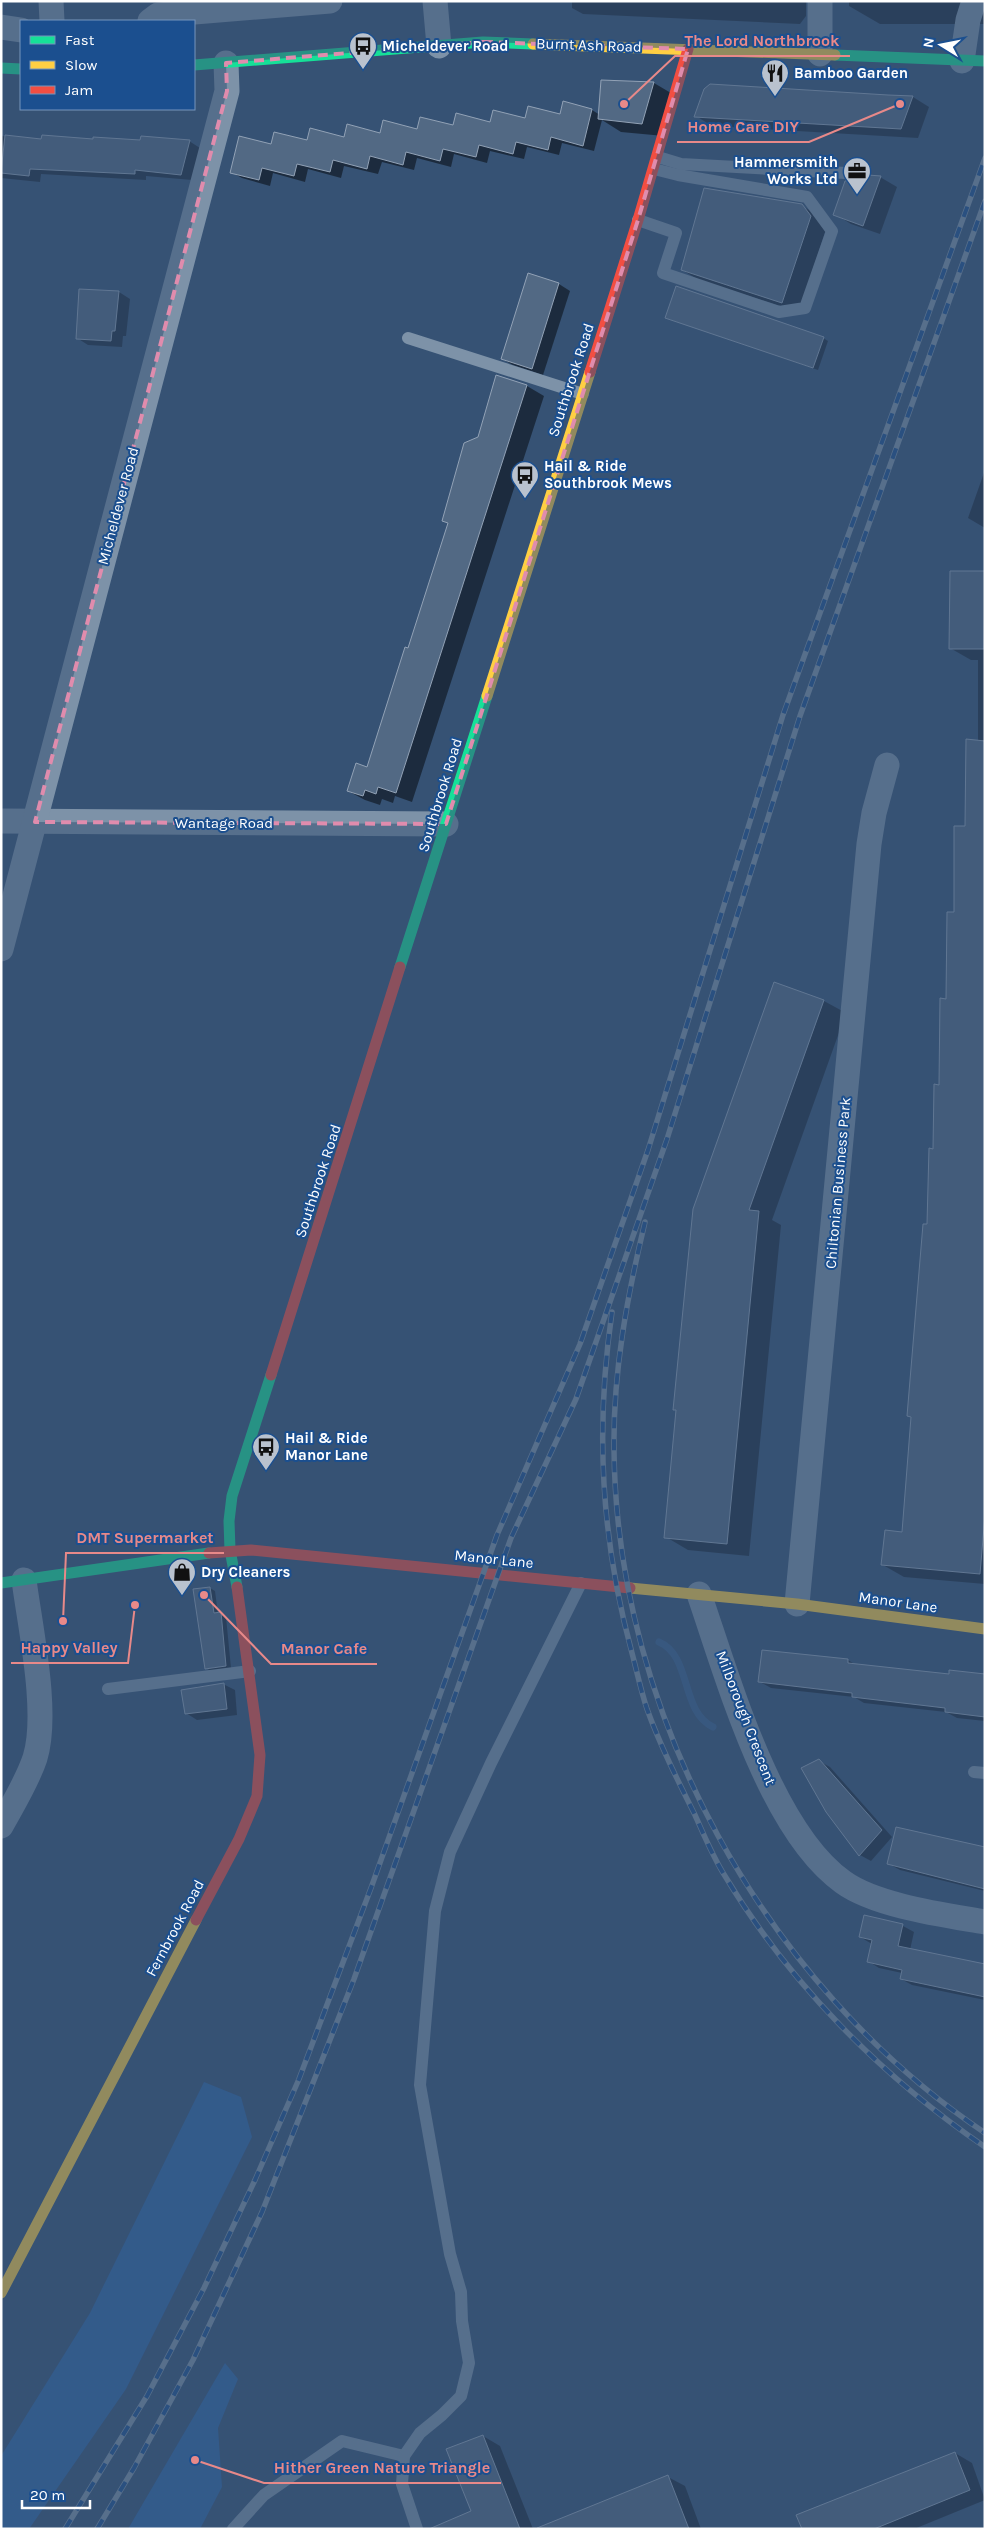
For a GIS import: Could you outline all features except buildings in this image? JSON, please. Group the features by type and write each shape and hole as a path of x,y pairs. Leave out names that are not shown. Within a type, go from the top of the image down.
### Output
{"street":[{"path":"51,1 52,20"},
{"path":"151,20 158,15 330,1"},
{"path":"435,1 440,46"},
{"path":"820,1 820,54"},
{"path":"973,61 968,20 974,1"},
{"path":"1,27 20,30"},
{"name":"Burnt Ash Road","path":"195,65 483,42 973,61"},
{"name":"Southbrook Road","path":"230,1550 228,1521 232,1496 656,163 688,49"},
{"name":"Micheldever Road","path":"1,949 227,91 226,63"},
{"path":"1,68 20,69"},
{"name":"Chiltonian Business Park","path":"798,1604 869,844 874,813 887,765"},
{"name":"Wantage Road","path":"1,822 446,824"},
{"name":"Manor Lane","path":"13,1582 230,1550 311,1555 798,1604 985,1629"},
{"name":"Fernbrook Road","path":"1,2293 239,1838 257,1796 260,1755 250,1671 230,1550"},
{"path":"1,1826 35,1756 40,1727 38,1695 13,1582"},
{"name":"Milborough Crescent","path":"699,1594 740,1712 762,1767 792,1826 817,1860 844,1883 876,1898 985,1922"}],"lane":[{"path":"656,163 846,173"},
{"path":"638,220 676,233 663,273 779,312 805,308 832,231 808,196 678,175 656,163"},
{"path":"408,338 582,394"},
{"path":"417,2529 402,2484 404,2456 420,2433 461,2396 469,2363 462,2321 461,2292 450,2254 420,2085 434,1911 450,1852 491,1763 581,1583"},
{"path":"108,1689 250,1671"},
{"path":"233,2529 264,2495 342,2441 404,2456"}],"highlighted area":[{"path":"483,42 688,49 638,220 446,824 35,822 227,91 226,63"}],"shaded area":[{"path":"204,2082 241,2097 252,2137 126,2389 29,2529 1,2529 1,2456 90,2313"},
{"path":"225,2363 238,2379 218,2428 222,2487 200,2529 128,2529"}],"waterway":[{"path":"659,1642 669,1649 677,1659 695,1709 713,1727"}],"railway":[{"path":"65,2529 147,2396 204,2288 255,2180 299,2079 371,1888 497,1535 580,1344 648,1150 783,715 985,158"},
{"path":"97,2529 134,2468 193,2360 262,2212 354,1979 511,1538 576,1399 667,1139 800,716 985,201"},
{"path":"645,1222 632,1278 622,1335 614,1420 614,1449 621,1549 642,1647 674,1743 718,1835 771,1922 834,2001 906,2072 985,2133"},
{"path":"612,1312 607,1356 603,1441 604,1484 608,1526 613,1568 632,1653 647,1709 663,1749 721,1869 778,1954 808,1990 874,2059 910,2090 985,2147"}],"traffic: fast":[{"path":"195,65 483,42 533,44"},
{"path":"835,55 985,61"},
{"path":"1,68 20,69"},
{"path":"400,967 487,696"},
{"path":"237,1587 230,1550 229,1521 232,1496 271,1375"},
{"path":"1,1583 209,1553"}],"traffic: slow":[{"path":"533,44 835,55"},
{"path":"487,696 590,372"},
{"path":"630,1588 797,1604 985,1629"},
{"path":"1,2293 196,1920"}],"traffic: jam":[{"path":"590,372 638,220 688,49"},
{"path":"271,1375 400,967"},
{"path":"209,1553 251,1550 630,1588"},
{"path":"196,1920 239,1839 257,1796 260,1755 237,1587"}],"place":[{"name":"Micheldever Road","path":"363,70"},
{"name":"Bamboo Garden","path":"775,97"},
{"name":"The Lord Northbrook","path":"624,104"},
{"name":"Home Care DIY","path":"900,104"},
{"name":"Hammersmith Works Ltd","path":"857,195"},
{"name":"Hail & Ride Southbrook Mews","path":"525,499"},
{"name":"Hail & Ride Manor Lane","path":"266,1471"},
{"name":"Manor Cafe","path":"204,1595"},
{"name":"Dry Cleaners","path":"182,1596"},
{"name":"Happy Valley","path":"135,1605"},
{"name":"DMT Supermarket","path":"63,1621"},
{"name":"Hither Green Nature Triangle","path":"195,2460"}]}
